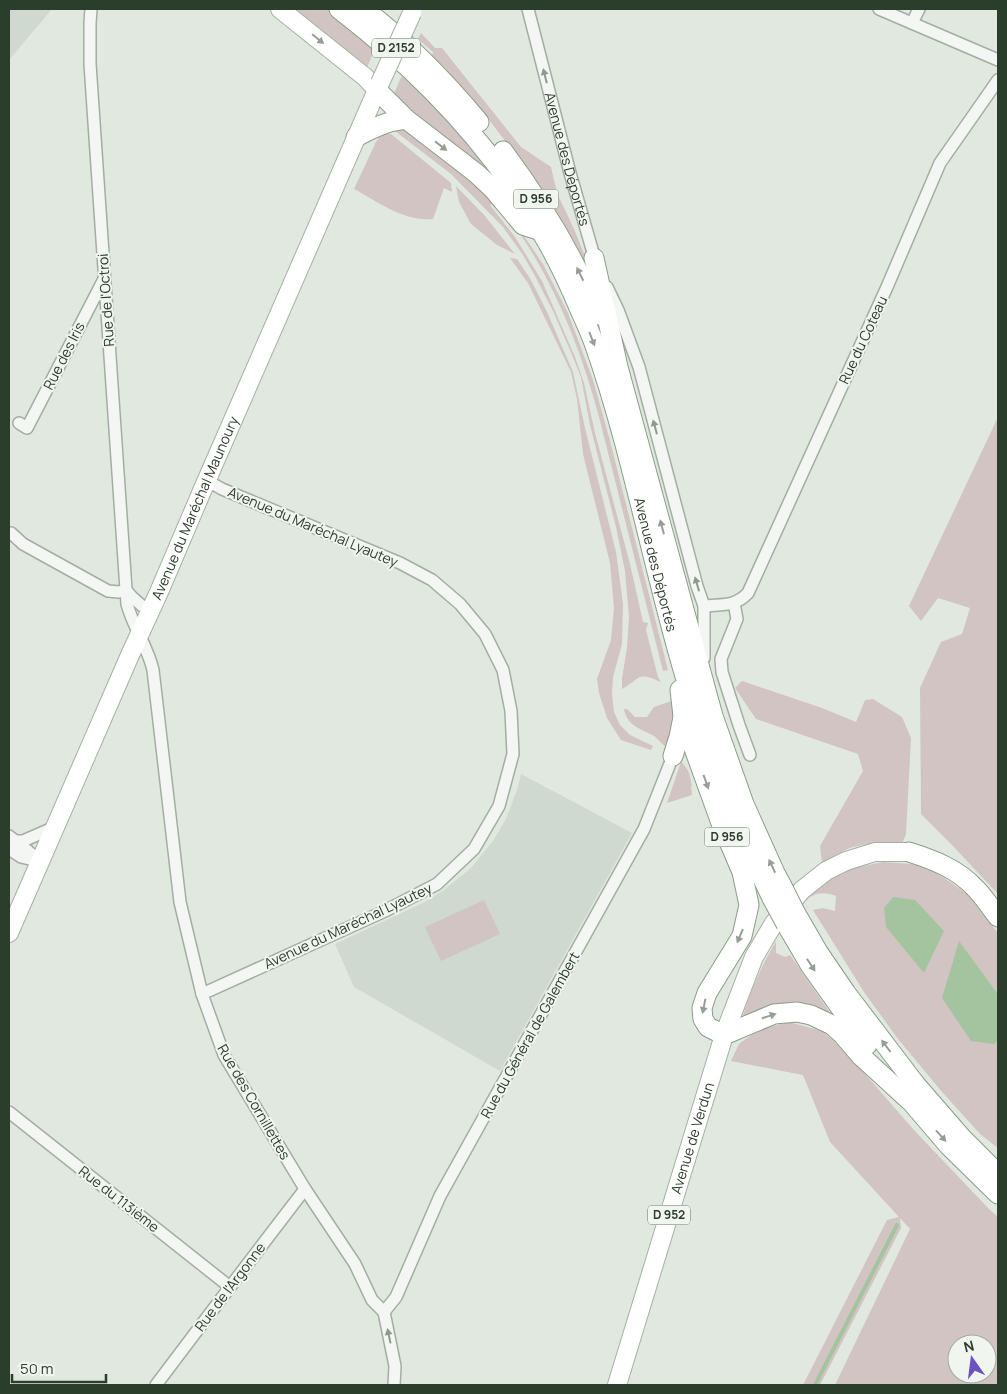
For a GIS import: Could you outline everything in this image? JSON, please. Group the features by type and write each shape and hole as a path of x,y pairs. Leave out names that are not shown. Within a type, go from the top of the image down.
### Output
{"highway":[{"name":"D 956","path":"339,9 393,54 432,90 467,127 495,162 542,232"},
{"name":"D 956","path":"364,9 399,38 462,102 499,146 524,180 575,265 590,294 618,367"},
{"name":"D 956","path":"378,86 406,119 476,173 493,189 523,225 542,232"},
{"path":"356,137 381,124 406,119"},
{"name":"Avenue des Déportés","path":"542,232 567,280 594,341 692,693 724,747 744,804 775,873 777,892 790,918 818,952 912,1092"},
{"path":"594,258 618,367"},
{"name":"Avenue des Déportés","path":"618,367 692,693"},
{"name":"D 956","path":"692,693 696,754 721,823 742,872 749,905 742,936 707,994 702,1008 703,1019 708,1027 724,1035 774,1014 796,1012 811,1015 832,1025 862,1056 998,1156"},
{"path":"673,756 692,693"},
{"path":"673,756 683,752 696,754"},
{"path":"909,852 950,868 976,888 998,917"},
{"name":"D 956","path":"912,1092 998,1174"},
{"name":"D 956","path":"912,1092 949,1146 998,1194"}],"main road":[{"name":"D 956","path":"280,9 378,86"},
{"name":"D 2152","path":"378,86 413,11"},
{"name":"Avenue du Maréchal Maunoury","path":"9,933 378,86"},
{"name":"Avenue de Verdun","path":"617,1385 724,1035 754,957 774,923 802,890 826,871 846,861 875,852 909,852"}],"street":[{"name":"Rue de l'Octroi","path":"91,9 90,64 126,590 128,607 139,635"},
{"name":"Avenue des Déportés","path":"528,9 594,258 618,310 639,367 697,586 704,606 703,650 692,693"},
{"path":"879,9 998,60"},
{"path":"912,23 919,9"},
{"name":"Rue du Coteau","path":"734,604 748,593 887,287 940,163 998,80"},
{"name":"Rue des Iris","path":"19,424 27,428 105,277"},
{"name":"Avenue du Maréchal Lyautey","path":"202,994 385,911 437,884 474,849 499,806 513,754 511,711 503,670 484,634 460,604 432,580 400,563 222,489 206,480"},
{"path":"11,533 23,544 108,591 119,592 126,590 132,598 149,612"},
{"path":"704,606 734,604 737,619 721,659 722,672 750,755"},
{"name":"Rue des Cornillettes","path":"139,635 150,658 153,670 180,902 202,994 224,1055 305,1189 355,1264 372,1300 384,1312"},
{"name":"Rue du Général de Galembert","path":"384,1312 396,1296 440,1196 644,830 673,756"},
{"path":"11,842 23,840 54,827"},
{"path":"11,842 39,861"},
{"name":"Rue du 113ième","path":"9,1112 230,1287"},
{"name":"Rue de l'Argonne","path":"156,1385 305,1189"},
{"path":"384,1312 395,1366 394,1385"}],"shaded area":[{"path":"9,9 52,9 9,60"},
{"path":"288,9 329,9 375,48 366,70"},
{"path":"421,33 435,48 442,48 521,147 551,167 557,193 589,266 586,271 533,177 486,116 432,56 433,52 418,39"},
{"path":"403,73 470,144 506,193 393,96"},
{"path":"390,125 399,125 472,176 513,220 543,264 568,313 593,380 609,437 668,670 663,671 599,417 577,346 568,323 534,256 518,231 495,203 490,205 515,237 542,281 575,357 584,383 643,622 648,623 646,630 661,682 643,676 622,689 629,617 625,571 616,527 590,425 581,377 553,311 523,255 503,227 451,174 395,131"},
{"path":"391,134 451,183 452,192 444,188 433,219 423,219 402,214 354,189 376,142 380,136"},
{"path":"456,186 485,216 515,254 497,245 471,224 459,202"},
{"path":"510,258 517,259 531,280 573,372 616,552 623,604 622,644 613,677 614,712 620,725 630,735 653,746 651,750 621,740 607,718 599,693 597,679 611,640 614,608 610,563 583,454 577,399 571,372 528,283"},
{"path":"998,417 998,894 921,814 920,688 941,642 962,634 970,608 938,598 921,621 909,606"},
{"path":"742,681 822,708 856,722 865,700 873,699 902,717 911,738 906,834 902,844 856,846 822,863 820,846 863,771 858,754 756,719 735,688"},
{"path":"671,701 672,709 678,710 666,747 654,736 631,723 624,709 627,709 635,717 647,717 654,707"},
{"path":"681,762 690,775 692,795 667,803"},
{"path":"521,774 632,833 500,1071 354,987 335,944 423,903 444,890 471,868 493,841 506,819"},
{"path":"883,862 912,864 937,873 966,893 998,933 998,994 959,942 994,1044 998,1041 998,1148 980,1134 943,1093 898,1039 864,992 813,910 823,908 835,911 836,896 821,893 807,899 822,884 849,869"},
{"path":"893,897 915,900 944,931 924,973 886,927 884,908"},
{"path":"484,900 500,934 441,961 425,927"},
{"path":"776,941 776,953 785,957 790,955 835,1020 741,1022 756,980"},
{"path":"959,941 998,994 998,1041 994,1044 971,1041 942,998"},
{"path":"789,1022 822,1031 845,1051 913,1129 998,1217 998,1385 835,1385 910,1229 900,1218 901,1228 820,1385 803,1385 887,1220 899,1217 830,1142 803,1075 731,1061 739,1044 758,1030"}],"waterway":[{"path":"815,1385 897,1225"}]}
